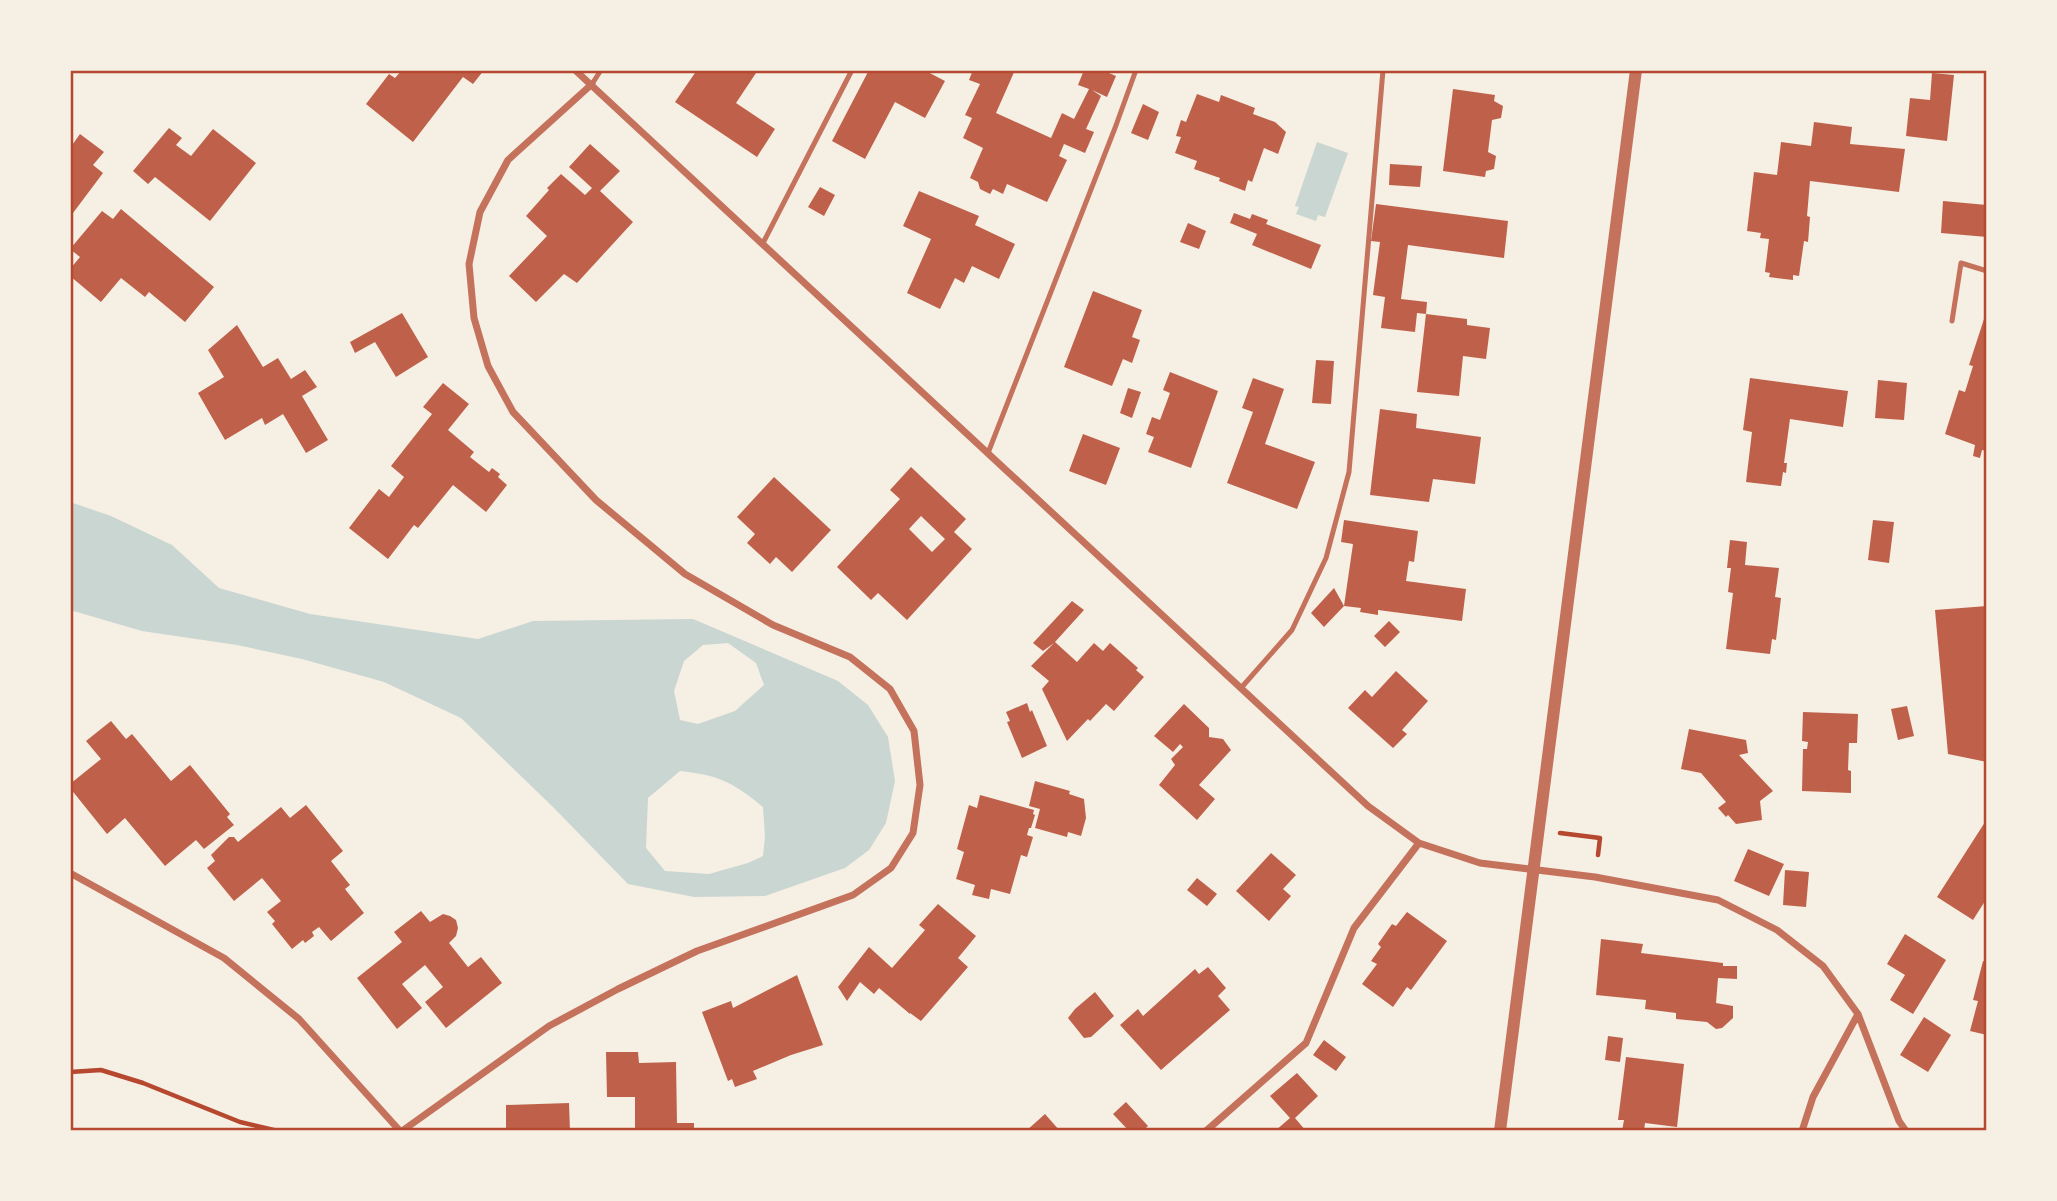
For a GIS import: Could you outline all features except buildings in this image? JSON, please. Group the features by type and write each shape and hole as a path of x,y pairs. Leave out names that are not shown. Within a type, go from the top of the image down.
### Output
{"street":[{"path":"575,70 1367,806 1419,843 1480,863 1595,877 1718,900 1777,930 1823,966 1858,1014 1899,1121 1906,1131"},
{"path":"1500,1131 1636,70"},
{"path":"70,873 224,958 299,1019 401,1131 549,1026 697,951 853,895 891,868 913,833 920,785 914,731 890,689 850,657 773,625 685,574 596,499 522,422 513,412 488,366 474,318 469,264 480,212 508,160 592,84"},
{"path":"1206,1131 1306,1043 1354,928 1419,843"},
{"path":"1802,1131 1813,1097 1858,1014"}],"lane":[{"path":"592,84 601,70"},
{"path":"763,243 852,70"},
{"path":"988,453 1136,70"},
{"path":"1241,688 1292,630 1326,558 1349,472 1383,70"},
{"path":"1952,321 1961,263 1987,271"}],"path":[{"path":"1538,831 1600,838 1595,877"},
{"path":"70,1072 101,1070 143,1083 240,1122 278,1131"}],"shaded area":[{"path":"1317,142 1348,153 1325,217 1318,215 1316,221 1296,214 1299,207 1295,206"},
{"path":"70,502 111,516 172,545 219,588 310,614 478,639 533,621 693,619 838,681 868,705 888,737 895,781 886,823 869,850 845,868 765,896 694,897 628,884 461,718 384,682 302,659 237,645 142,631 70,610","holes":["728,643 756,663 764,685 735,711 698,724 680,720 674,691 684,661 703,645","680,771 724,781 743,791 763,807 763,856 709,874 665,871 646,848 648,798"]}]}
